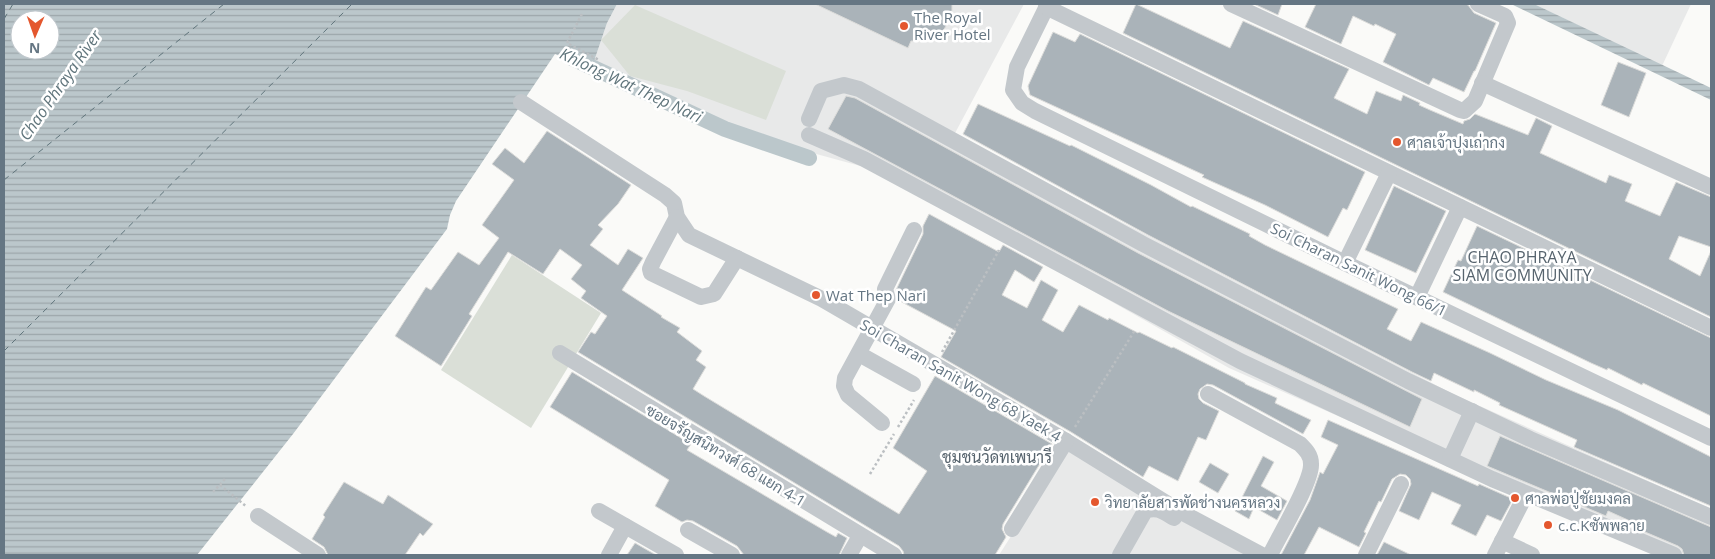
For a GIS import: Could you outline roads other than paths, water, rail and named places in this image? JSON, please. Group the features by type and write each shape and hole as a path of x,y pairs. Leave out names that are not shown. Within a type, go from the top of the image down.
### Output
{"street":[{"path":"1231,4 1460,110 1471,106 1475,101 1508,23 1505,16 1478,4"},
{"path":"1047,5 1711,328"},
{"name":"Soi Charan Sanit Wong 66/1","path":"1047,5 1017,68 1013,90 1022,103 1345,263 1711,438"},
{"path":"1674,555 1492,479 1240,361 864,159 809,127 821,92 844,84 859,89 1152,248 1399,376 1530,439 1711,517"},
{"path":"1482,84 1711,186"},
{"name":"Soi Charan Sanit Wong 68 Yaek 4","path":"521,102 666,195 674,203 677,218 689,235 822,299 935,364 1181,512 1262,555"},
{"path":"1345,263 1389,173"},
{"path":"1417,297 1460,207"},
{"path":"677,218 653,262 650,269 652,273 701,297 708,296 714,294 737,258"},
{"path":"882,423 848,395 844,386 845,378 888,299 885,289 914,230"},
{"name":"ซอยจรัญสนิทวงศ์ 68 แยก 4-1","path":"560,354 894,555"},
{"path":"858,354 914,391"},
{"path":"1208,394 1300,444 1308,453 1311,463 1308,482 1270,555"},
{"path":"1450,459 1472,411"},
{"path":"1012,529 1066,442"},
{"path":"1366,555 1401,484"},
{"path":"1521,504 1498,548 1532,555"},
{"path":"1120,555 1145,511 1152,508 1160,510 1241,555"},
{"path":"598,510 676,555"},
{"path":"258,516 318,555"},
{"path":"609,555 624,526"},
{"path":"688,530 732,555"},
{"path":"849,555 860,536"}],"water":[{"name":"Chao Phraya River","path":"4,4 617,4 607,23 591,70 555,54 456,201 447,229 293,434 197,555 4,555"},
{"path":"1511,4 1534,4 1711,88 1711,100"}],"waterway":[{"name":"Khlong Wat Thep Nari","path":"572,58 725,129 809,158"}],"place":[{"name":"The Royal River Hotel","path":"904,26"},
{"name":"ศาลเจ้าปุงเถ่ากง","path":"1397,142"},
{"name":"Wat Thep Nari","path":"816,295"},
{"name":"ศาลพ่อปู่ชัยมงคล","path":"1515,498"},
{"name":"วิทยาลัยสารพัดช่างนครหลวง","path":"1095,502"},
{"name":"c.c.Kซัพพลาย","path":"1548,525"}],"district":[{"name":"CHAO PHRAYA SIAM COMMUNITY","path":"1522,266"},
{"name":"ชุมชนวัดทเพนารี","path":"997,457"}]}
